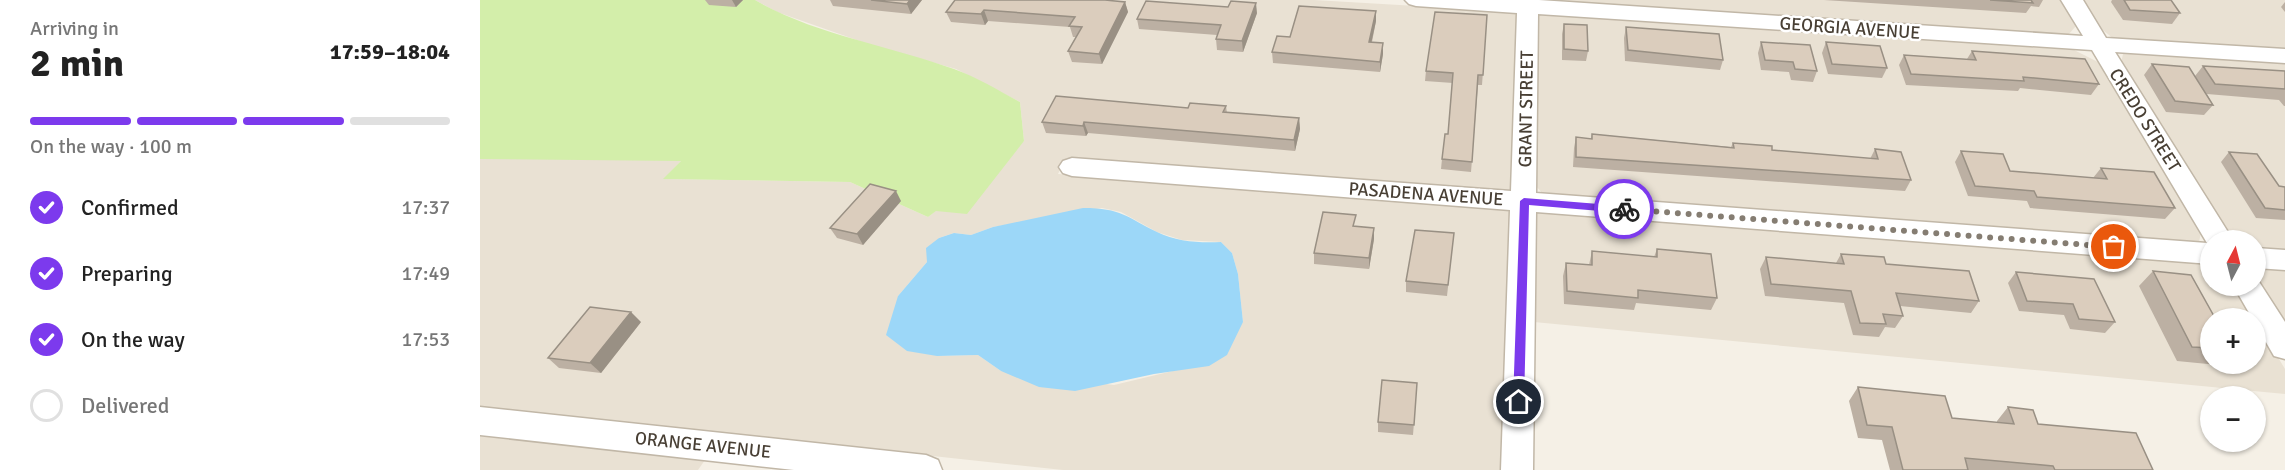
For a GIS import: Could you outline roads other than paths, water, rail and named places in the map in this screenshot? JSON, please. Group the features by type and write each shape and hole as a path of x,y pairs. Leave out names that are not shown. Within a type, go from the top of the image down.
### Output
{"street":[{"name":"GEORGIA AVENUE","path":"1416,0 1528,3 2285,56"},
{"name":"CREDO STREET","path":"2072,0 2213,230"},
{"name":"GRANT STREET","path":"1517,470 1528,3"},
{"name":"PASADENA AVENUE","path":"1072,167 2200,253"},
{"path":"2266,259 2285,260"},
{"path":"2254,296 2285,348"},
{"name":"ORANGE AVENUE","path":"480,422 720,459 926,470"}],"water":[{"path":"1083,208 1115,212 1172,238 1197,242 1221,242 1232,253 1238,274 1243,322 1227,355 1209,366 1154,374 1075,391 1039,387 1001,371 978,355 937,356 907,351 886,335 898,296 927,262 926,248 939,238 954,233 971,235 993,227"}]}
